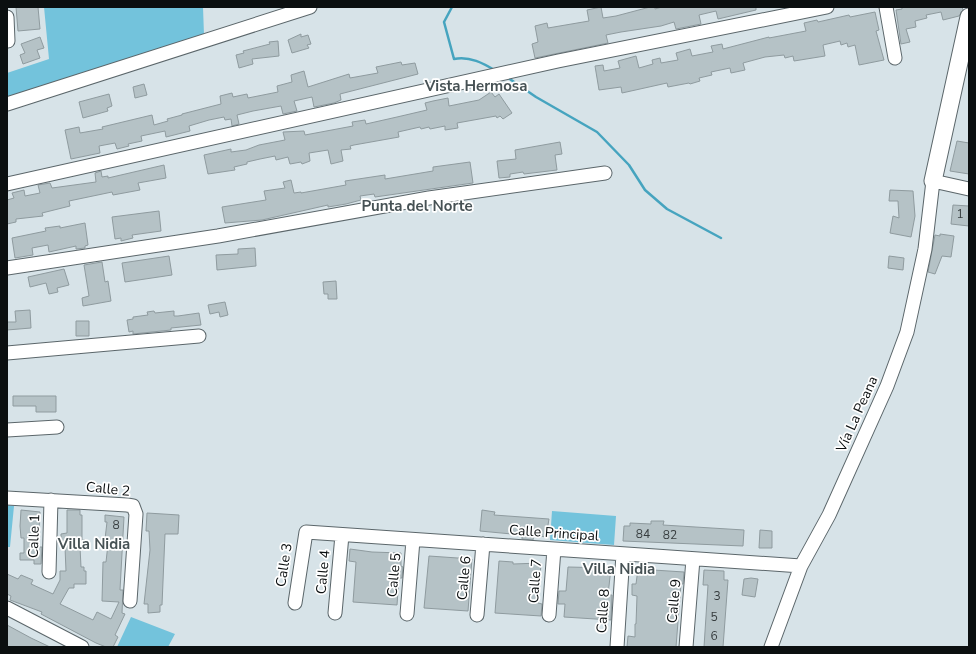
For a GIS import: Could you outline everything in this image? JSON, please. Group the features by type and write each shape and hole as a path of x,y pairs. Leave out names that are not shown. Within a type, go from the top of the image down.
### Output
{"main road":[{"path":"933,181 969,17"}],"street":[{"path":"7,104 310,7"},
{"path":"7,184 558,61 827,7"},
{"path":"886,7 895,58"},
{"path":"7,17 8,41"},
{"path":"7,268 218,236 429,198 605,173"},
{"path":"933,181 969,190"},
{"name":"Vía La Peana","path":"771,647 801,566 829,515 887,386 907,332 925,249 933,181"},
{"path":"7,353 199,336"},
{"path":"7,430 57,427"},
{"name":"Calle 2","path":"7,498 131,505 136,509 130,602"},
{"name":"Calle 1","path":"49,572 51,500"},
{"name":"Calle Principal","path":"306,532 801,566"},
{"name":"Calle 3","path":"295,603 306,532"},
{"name":"Calle 4","path":"335,613 342,535"},
{"name":"Calle 5","path":"407,614 413,540"},
{"name":"Calle 6","path":"477,615 483,544"},
{"name":"Calle 7","path":"549,615 554,549"},
{"name":"Calle 8","path":"617,647 623,554"},
{"name":"Calle 9","path":"686,647 693,558"},
{"path":"7,608 82,647"}],"shaded area":[{"path":"44,7 203,7 204,35 7,99 7,73 49,59"},
{"path":"7,505 14,506 10,547 7,547"},
{"path":"552,511 616,516 614,545 550,540"},
{"path":"131,617 175,634 168,647 117,647"}],"building":[{"path":"16,7 38,7 40,29 18,31"},
{"path":"601,7 603,18 650,7 655,7 655,9 662,7 756,7 756,10 718,19 716,11 699,15 701,24 676,29 674,22 661,26 606,35 608,43 535,58 532,44 538,42 535,26 547,23 548,28 589,21 587,10"},
{"path":"902,7 962,7 963,10 959,16 943,20 941,12 926,15 927,18 915,21 916,27 906,29 910,42 901,44 896,10 902,9"},
{"path":"875,12 879,30 876,31 884,60 859,65 855,45 848,47 847,43 841,45 840,41 823,45 825,56 794,61 793,56 785,58 784,55 765,57 743,63 745,70 731,73 730,68 711,72 712,75 699,78 700,81 690,84 668,87 667,83 622,93 621,87 599,90 595,66 603,65 604,71 620,68 618,61 636,56 639,68 653,64 652,60 660,58 661,63 678,60 676,53 690,49 692,56 713,52 711,46 722,44 723,49 769,37 806,31 804,23"},
{"path":"301,34 301,37 308,35 311,44 307,45 309,48 292,53 288,40"},
{"path":"40,37 44,48 37,50 40,58 23,64 20,55 25,53 21,44"},
{"path":"278,41 279,56 252,59 253,64 239,68 236,55 244,53 243,51 270,44 269,42"},
{"path":"401,62 402,65 415,63 418,74 340,94 341,100 334,103 314,107 312,97 294,101 297,111 283,114 281,106 253,111 237,115 239,124 232,126 231,119 225,120 224,117 209,120 189,126 190,131 166,137 165,131 141,136 142,141 128,144 129,146 117,149 115,143 99,146 100,153 71,159 65,130 79,127 80,133 103,129 102,127 152,115 154,125 168,121 167,119 182,114 221,104 220,96 232,93 233,97 247,94 248,98 278,92 277,86 292,82 291,75 304,71 308,87 349,74 350,78 378,73 376,67"},
{"path":"144,84 147,95 135,98 133,87"},
{"path":"491,92 495,97 499,94 512,113 503,119 500,116 497,118 496,116 457,123 458,128 445,130 445,126 430,129 429,127 421,129 420,127 398,132 399,137 354,145 350,146 351,149 341,150 343,161 331,164 328,150 309,153 310,161 302,164 301,162 290,164 288,157 276,160 275,156 247,162 247,164 234,167 235,170 208,174 204,155 231,149 231,152 246,150 259,145 285,140 283,132 304,131 305,135 353,126 352,122 365,120 366,124 427,110 425,103 448,98 449,106 479,100"},
{"path":"109,94 112,106 107,108 108,111 83,118 79,102"},
{"path":"957,141 969,143 969,174 950,171"},
{"path":"560,142 562,154 555,155 557,170 524,174 523,172 510,174 510,177 499,178 497,161 516,159 515,150"},
{"path":"470,162 473,183 375,197 374,194 360,196 361,200 346,204 328,207 328,205 262,220 225,223 222,207 266,200 264,191 285,188 283,182 291,180 294,193 301,193 346,185 345,181 385,175 385,179 433,171 433,167"},
{"path":"164,165 166,178 138,183 140,190 113,195 112,192 69,201 70,206 42,213 43,216 16,219 16,222 7,224 7,200 14,198 12,193 24,190 25,196 40,193 38,185 50,183 52,188 96,182 95,173 101,171 102,177 108,176 108,178"},
{"path":"890,190 913,191 915,216 911,237 890,233 893,216 899,218 898,201 889,201"},
{"path":"953,205 969,206 969,226 951,224"},
{"path":"159,211 161,231 132,235 133,238 121,241 121,238 115,239 112,217"},
{"path":"85,223 88,245 85,246 85,248 76,249 76,246 49,252 48,245 32,248 33,255 15,258 12,238 46,231 45,228 60,226 60,228"},
{"path":"940,234 954,236 951,257 942,256 935,274 928,272 935,235 940,236"},
{"path":"255,248 256,266 217,270 216,255 238,254 238,249"},
{"path":"169,256 172,275 125,282 122,263"},
{"path":"889,256 904,258 903,270 888,268"},
{"path":"102,262 105,282 108,281 111,301 83,306 82,298 89,296 84,265"},
{"path":"64,269 69,285 57,288 58,292 49,294 46,283 30,287 28,277"},
{"path":"336,281 337,299 328,299 328,294 324,294 323,282"},
{"path":"225,302 228,315 220,317 219,312 210,314 208,305"},
{"path":"30,310 31,328 7,330 7,322 16,322 15,311"},
{"path":"154,311 155,313 174,311 174,316 199,313 201,325 133,334 133,331 129,332 127,320 133,319 133,317 148,315 147,312"},
{"path":"76,321 89,321 89,336 76,336"},
{"path":"13,396 56,396 56,412 36,412 36,406 13,406"},
{"path":"21,510 40,512 38,547 42,547 41,564 34,564 34,560 20,560 20,553 24,553 24,538 21,538 20,526"},
{"path":"67,510 80,510 80,515 82,515 82,540 85,540 85,547 80,547 81,567 84,567 84,571 86,571 86,584 74,584 74,588 69,588 60,604 93,620 97,612 111,619 119,602 102,601 103,562 106,562 108,544 106,544 105,539 107,522 105,522 105,515 124,517 120,590 123,590 122,613 125,614 115,635 118,637 113,647 106,647 96,643 41,614 42,612 10,600 11,596 7,594 7,574 18,579 21,575 33,580 31,584 53,594 60,580 60,571 66,571 65,547 61,547 61,534 67,533"},
{"path":"482,510 495,512 494,515 549,519 546,537 534,535 533,540 522,539 522,535 480,531"},
{"path":"147,513 179,515 178,534 165,534 162,605 160,605 160,612 148,613 148,604 144,604 150,550 149,531 146,531"},
{"path":"651,521 664,521 663,525 744,530 743,546 623,541 624,526 630,526 630,523 651,524"},
{"path":"760,530 772,531 772,548 759,548"},
{"path":"350,549 372,552 401,553 401,566 403,567 402,578 399,578 397,605 353,602 356,562 349,561"},
{"path":"429,556 472,559 468,611 424,608"},
{"path":"499,561 513,562 513,564 541,563 538,603 542,604 541,616 495,613"},
{"path":"568,567 611,568 608,595 612,595 611,620 564,617 565,604 558,604 559,591 566,591"},
{"path":"638,569 684,572 683,584 681,584 676,647 627,647 628,636 635,637 637,596 632,595 632,584 636,584"},
{"path":"704,570 724,571 724,580 728,580 723,647 704,647 708,585 703,585"},
{"path":"744,579 758,579 755,597 742,595"},
{"path":"7,625 31,638 50,647 7,647"}],"waterway":[{"path":"452,7 444,22 454,59 471,59 496,71"},
{"path":"507,77 536,97 597,132 629,165 645,190 667,209 721,238"}],"district":[{"name":"Vista Hermosa","path":"476,86"},
{"name":"Punta del Norte","path":"417,206"},
{"name":"Villa Nidia","path":"94,544"},
{"name":"Villa Nidia","path":"619,569"}]}
